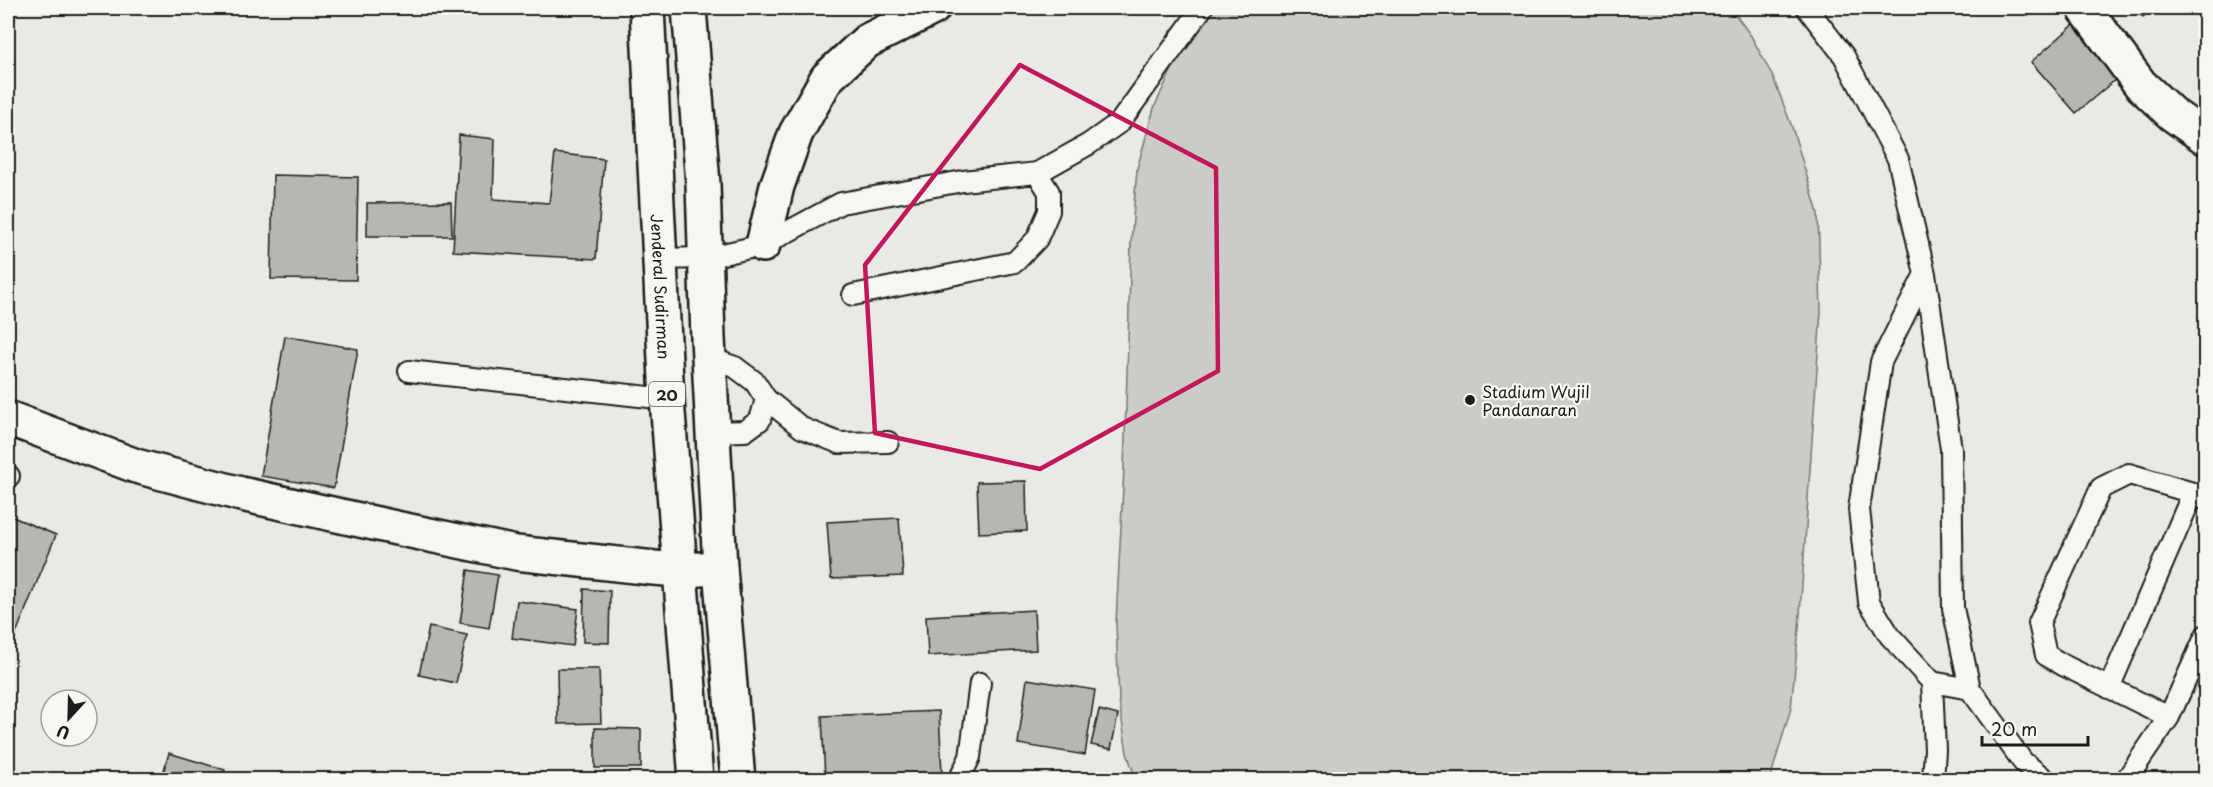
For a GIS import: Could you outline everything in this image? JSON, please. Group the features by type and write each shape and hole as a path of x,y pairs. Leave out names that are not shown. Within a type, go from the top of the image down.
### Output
{"main road":[{"name":"Jenderal Sudirman","path":"647,8 667,399 696,780"},
{"path":"689,8 703,183 712,432 720,568 738,780"},
{"path":"763,245 777,186 796,133 827,78 867,41 933,8"},
{"path":"2084,8 2140,84 2172,114 2205,138"},
{"path":"8,418 136,466 241,494 516,553 680,570 720,568"}],"lane":[{"path":"659,259 705,258 763,245 841,203 963,181 1037,173 1089,144 1120,122 1202,8"},
{"path":"1807,8 1844,56 1898,159 1925,274 1951,449 1953,608 1970,689 2023,762 2046,780"},
{"path":"853,295 1015,262 1037,239 1049,211 1049,192 1037,173"},
{"path":"1925,274 1881,362 1859,509 1869,602 1890,636 1932,682 1970,689"},
{"path":"709,358 735,367 755,382 766,399 802,428 839,443 888,442"},
{"path":"408,372 667,399"},
{"path":"712,432 745,431 760,420 766,399"},
{"path":"2109,688 2199,497 2129,474 2101,488 2039,623 2046,655 2109,688 2169,717"},
{"path":"2126,780 2169,717 2205,635"},
{"path":"1932,682 1935,750 1933,780"},
{"path":"959,780 970,757 980,683"}],"highlighted area":[{"path":"1020,65 1216,168 1218,371 1040,469 875,433 865,265"}],"shaded area":[{"name":"Stadium Wujil Pandanaran","path":"1212,8 1731,8 1751,36 1773,77 1792,127 1818,213 1821,311 1799,628 1791,708 1770,779 1136,780 1127,753 1119,702 1116,622 1124,469 1131,243 1137,169 1154,108 1178,56"}],"building":[{"path":"2135,8 2153,8 2143,17"},
{"path":"2077,22 2123,73 2076,113 2031,62"},
{"path":"459,135 495,139 493,199 549,203 555,153 604,159 596,259 453,251"},
{"path":"273,175 358,177 356,280 271,279"},
{"path":"451,202 452,236 367,236 367,203"},
{"path":"285,336 358,349 334,488 261,476"},
{"path":"1026,481 1027,531 979,533 977,482"},
{"path":"8,515 56,535 8,653"},
{"path":"899,518 903,576 831,579 827,522"},
{"path":"468,570 498,575 489,628 460,623"},
{"path":"584,589 610,591 609,643 583,642"},
{"path":"517,601 578,609 573,646 512,638"},
{"path":"1034,610 1036,650 928,656 926,616"},
{"path":"429,627 467,635 456,683 419,675"},
{"path":"557,669 599,669 601,723 558,724"},
{"path":"1027,679 1095,690 1085,755 1018,744"},
{"path":"1099,710 1118,715 1111,749 1091,745"},
{"path":"939,711 942,774 825,779 822,716"},
{"path":"595,728 641,729 641,768 595,768"},
{"path":"169,753 225,770 222,780 161,780"}],"place":[{"name":"Stadium Wujil Pandanaran","path":"1470,400"}]}
